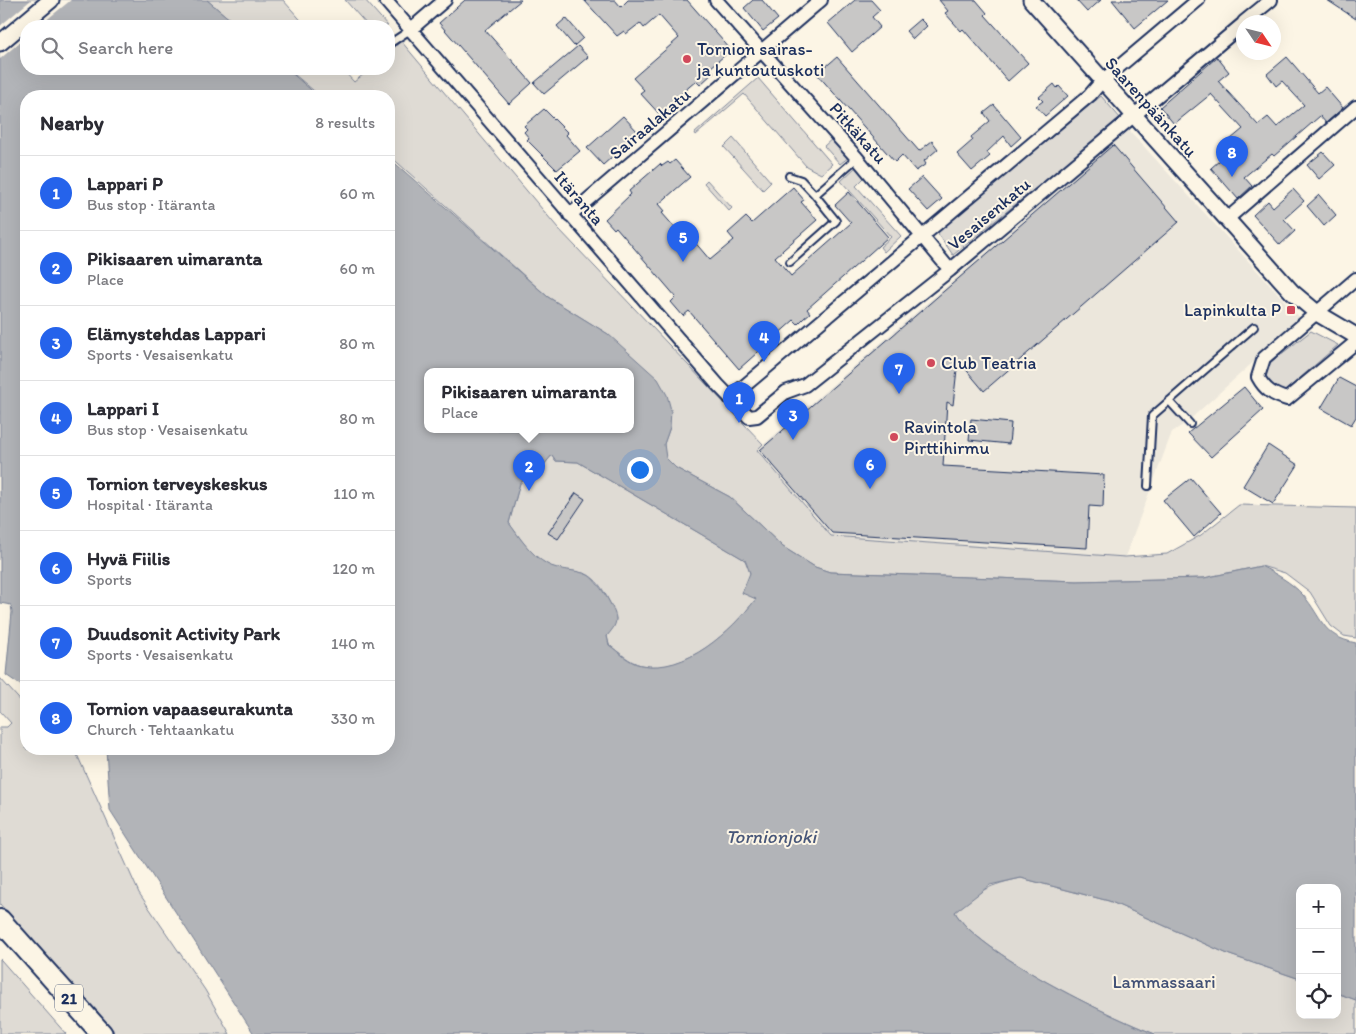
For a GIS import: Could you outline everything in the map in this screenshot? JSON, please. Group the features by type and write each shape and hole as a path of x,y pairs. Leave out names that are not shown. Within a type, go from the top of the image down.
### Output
{"highway":[{"name":"21","path":"0,920 36,963 102,1034"},
{"name":"21","path":"36,963 88,1034"}],"street":[{"path":"27,20 51,0"},
{"name":"Itäranta","path":"385,0 570,215 730,398 749,417"},
{"path":"410,30 445,0"},
{"name":"Pitkäkatu","path":"716,0 858,158 950,270"},
{"name":"Sairaalakatu","path":"570,215 821,0"},
{"name":"Saarenpäänkatu","path":"1031,0 1292,292 1317,313 1356,336"},
{"name":"Vesaisenkatu","path":"730,398 922,234 1090,95 1102,81 1198,0"},
{"name":"Vesaisenkatu","path":"1253,15 1271,0"},
{"path":"0,42 20,26"},
{"name":"Vesaisenkatu","path":"749,417 757,416 786,392 805,385 950,270 1236,30"},
{"path":"1226,220 1356,107"},
{"path":"1356,280 1264,358 1258,377 1264,388 1276,396 1287,400 1356,342"}],"lane":[{"path":"395,40 410,30"},
{"path":"815,195 858,158"},
{"path":"789,176 802,180 836,221 790,262"},
{"path":"1148,486 1152,416 1254,327"},
{"path":"1169,401 1190,424"}],"shaded area":[{"path":"1128,129 1301,319 1187,422 1172,432 1125,557 831,536 757,450"}],"green space":[{"path":"207,0 283,0 301,20 231,20"},
{"path":"345,0 365,0 383,20 363,20"},
{"path":"401,41 558,228 763,444 757,450 831,536 1125,557 1167,554 1201,535 1239,505 1356,508 1356,638 1344,636 1331,626 1310,592 1285,573 1261,566 1204,578 1077,581 830,572 815,567 783,547 730,497 676,468 665,458 664,444 670,427 634,373 634,368 631,368 608,334 548,297 395,160 395,90 313,90 295,75 348,75 354,82 363,75 395,75 395,46"},
{"path":"758,78 832,164 821,174 806,166 744,94 696,135 695,133"},
{"path":"1101,96 1121,119 953,255 937,232"},
{"path":"733,138 771,182 763,190 724,147"},
{"path":"833,138 849,157 840,164 824,146"},
{"path":"857,166 866,176 856,186 901,236 884,252 880,247 891,237 841,181"},
{"path":"707,180 732,208 729,211 704,183"},
{"path":"1311,331 1338,345 1285,391 1275,389 1266,378 1266,366"},
{"path":"552,455 556,461 578,462 745,560 756,599 721,636 691,657 675,663 658,666 641,665 632,662 609,645 607,636 616,619 608,600 596,581 586,574 557,568 542,561 526,546 509,523 520,483 543,466"},
{"path":"0,678 20,700 20,755 77,755 139,893 205,990 230,1034 110,1034 0,904 0,727 7,727 11,723 0,711"},
{"name":"Lammassaari","path":"1021,878 1109,901 1230,955 1296,978 1296,1019 1341,1019 1341,994 1356,1000 1356,1034 1155,1034 1107,1013 1046,982 989,946 968,928 955,912 978,893 1001,883"},
{"path":"1,960 66,1034 0,1034"}],"water":[{"path":"0,0 207,0 231,20 20,20 20,75 294,75 311,90 20,90 20,685 6,675 12,612 11,605 0,603"},
{"name":"Tornionjoki","path":"395,163 548,297 608,334 658,379 667,395 671,410 670,427 664,444 666,458 676,468 730,497 783,547 815,567 830,572 1077,581 1204,578 1261,566 1298,590 1310,603 1329,631 1344,640 1356,643 1356,1000 1341,994 1341,884 1296,884 1296,978 1230,955 1109,901 1021,878 990,885 955,912 968,928 989,946 1016,964 1077,998 1134,1026 1155,1034 254,1034 110,810 106,755 395,755","holes":["552,455 556,461 578,462 745,560 750,573 742,593 756,599 734,624 691,657 658,666 637,664 624,657 609,645 607,636 613,628 616,619 610,602 601,588 588,575 552,566 541,560 526,546 509,523 520,483 543,466"]}],"pier":[{"path":"31,0 71,0 46,20 20,20 20,42 0,59 0,26"}],"building":[{"path":"465,0 521,0 485,30 532,83 509,104 439,23"},
{"name":"Tornion sairas- ja kuntoutuskoti","path":"584,0 615,0 621,7 628,0 687,0 731,50 710,68 714,72 700,85 696,81 676,98 679,101 662,117 640,93 644,90 633,78 679,38 659,15 644,28 640,23 626,34 624,31 617,36"},
{"path":"753,0 762,0 778,19 763,31 744,8"},
{"path":"855,0 871,0 880,10 872,17 880,27 852,52 828,23"},
{"path":"939,0 976,0 987,13 985,15 1028,63 1008,81 963,29 961,31 945,13 948,11"},
{"path":"1076,0 1101,0 1087,12"},
{"path":"1112,0 1168,0 1135,28"},
{"path":"1327,0 1356,0 1356,19"},
{"path":"566,18 583,38 574,46 557,26"},
{"path":"920,19 927,26 913,39 906,31"},
{"path":"578,46 588,57 544,94 534,83"},
{"path":"837,57 919,151 932,141 938,149 924,161 926,164 916,171 902,155 895,162 817,74"},
{"path":"1217,57 1229,72 1218,81 1258,125 1268,117 1277,127 1304,105 1282,81 1276,86 1267,74 1287,57 1318,93 1325,87 1343,108 1326,123 1320,116 1274,156 1272,154 1244,177 1252,186 1238,199 1211,168 1236,146 1231,139 1243,129 1211,94 1174,124 1160,107"},
{"path":"1054,84 1057,88 1059,86 1068,96 1045,116 1036,106 1043,101 1039,97"},
{"path":"994,105 1021,137 1011,146 1004,136 987,152 990,156 972,171 957,154 973,140 971,137 990,121 984,113"},
{"path":"544,109 568,133 566,135 580,151 557,170 527,140 529,138 524,132 527,129 524,126"},
{"path":"623,116 639,133 603,165 587,148"},
{"path":"1113,145 1179,222 984,391 958,360 953,405 947,402 943,466 1104,475 1103,507 1089,506 1087,548 832,533 760,450"},
{"path":"1323,152 1335,165 1319,179 1307,165"},
{"path":"675,160 690,177 659,204 665,211 662,213 683,237 687,233 710,260 734,240 728,233 746,217 752,223 793,187 804,200 801,202 817,220 775,257 791,276 851,223 835,205 849,192 888,237 807,309 810,313 798,324 794,320 739,369 689,311 683,316 671,302 676,297 616,227 614,229 605,219 631,194 629,191 660,164 662,166 668,162 670,164"},
{"path":"922,177 942,199 928,211 908,189"},
{"path":"1293,189 1304,201 1284,219 1295,231 1280,245 1253,215 1268,201 1273,207"},
{"path":"1319,195 1336,215 1324,226 1307,206"},
{"path":"1339,378 1356,387 1356,417 1351,425 1321,408"},
{"path":"1244,387 1263,410 1211,457 1188,433"},
{"path":"971,419 1011,423 1009,444 969,440"},
{"path":"1268,445 1298,465 1273,504 1243,486"},
{"path":"1191,478 1221,513 1194,537 1163,500"},
{"path":"576,493 585,499 558,539 548,533"}],"place":[{"name":"Tornion sairas- ja kuntoutuskoti","path":"687,59"},
{"name":"Tornion vapaaseurakunta","path":"1232,177"},
{"name":"Tornion terveyskeskus","path":"683,262"},
{"name":"Lapinkulta P","path":"1291,310"},
{"name":"Lappari I","path":"764,362"},
{"name":"Club Teatria","path":"931,363"},
{"name":"Duudsonit Activity Park","path":"899,394"},
{"name":"Lappari P","path":"739,423"},
{"name":"Ravintola Pirttihirmu","path":"894,437"},
{"name":"Elämystehdas Lappari","path":"793,440"},
{"name":"Hyvä Fiilis","path":"870,489"},
{"name":"Pikisaaren uimaranta","path":"529,491"}]}
